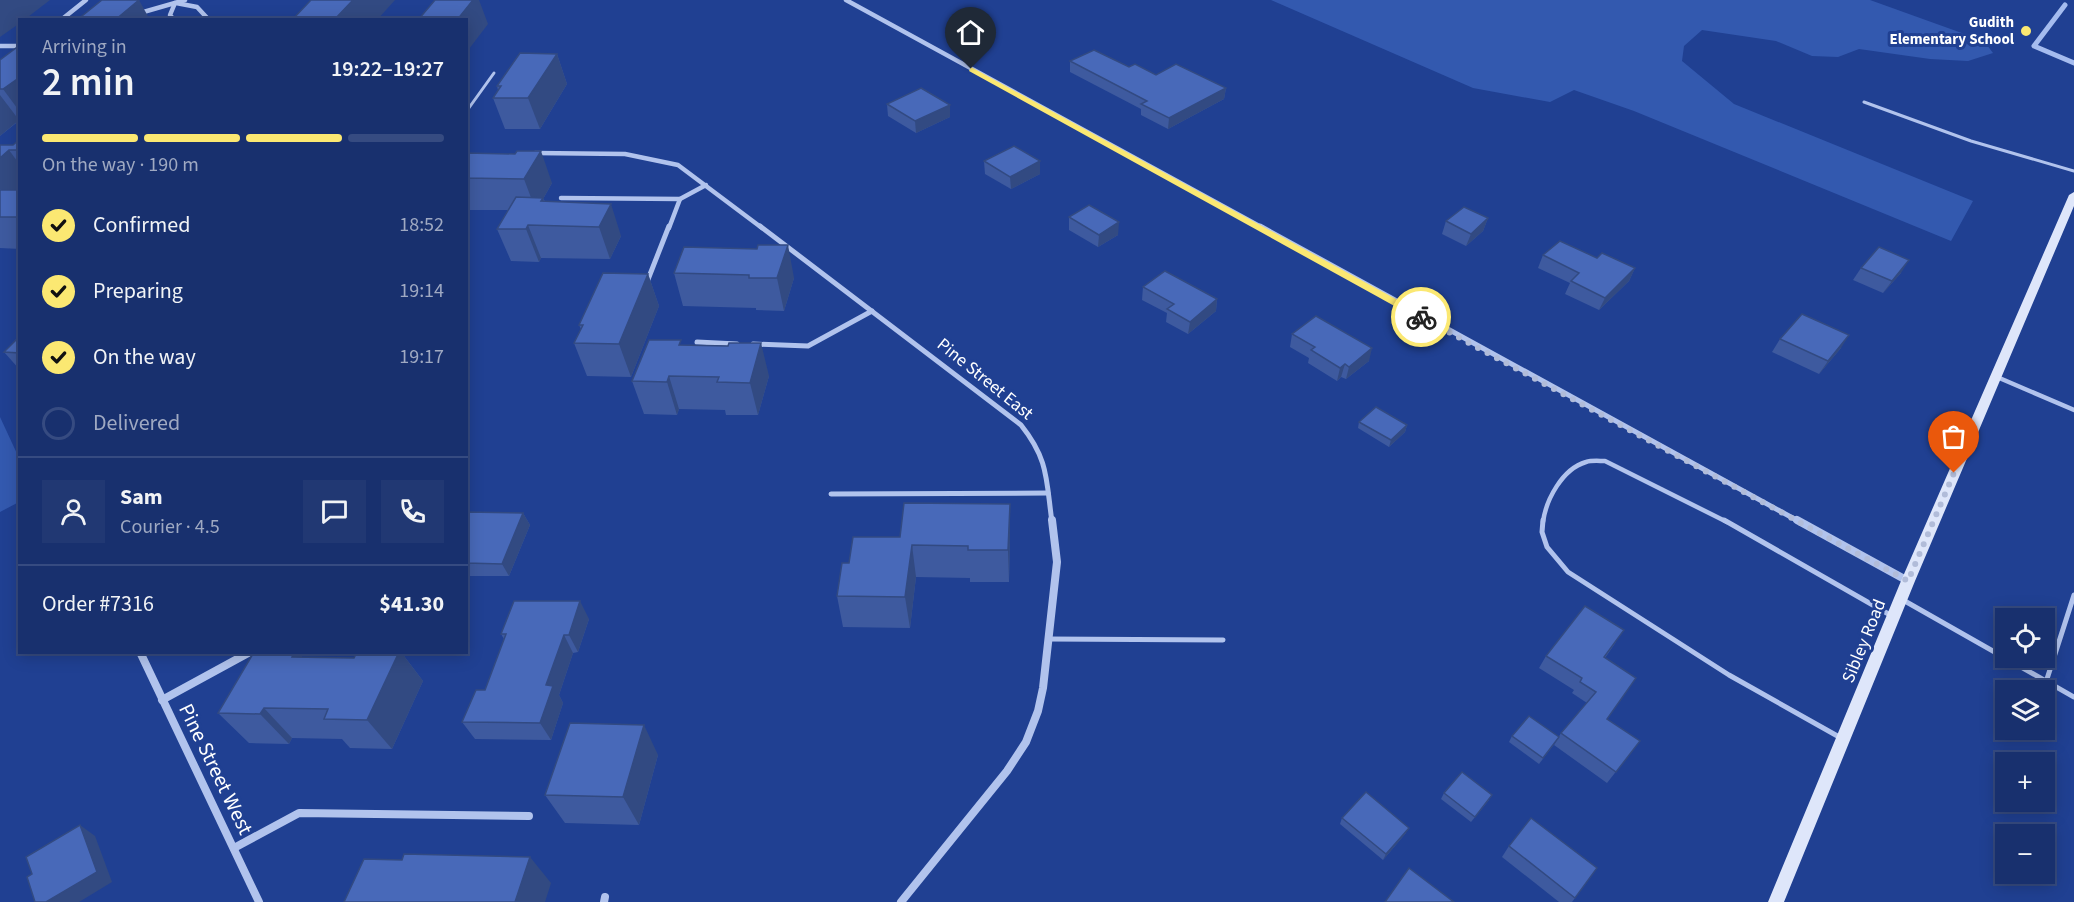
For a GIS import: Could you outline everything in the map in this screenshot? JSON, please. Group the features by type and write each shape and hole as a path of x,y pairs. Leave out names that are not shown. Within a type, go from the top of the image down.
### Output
{"main road":[{"name":"Sibley Road","path":"1776,902 1900,599 2074,195"}],"street":[{"path":"64,18 86,0"},
{"path":"130,16 185,0"},
{"path":"846,0 1908,581"},
{"path":"172,18 170,15 175,3"},
{"path":"175,3 197,7 207,18"},
{"path":"0,46 18,46"},
{"name":"Pine Street East","path":"530,153 643,156 678,165 1021,424 1037,445 1044,463 1057,562 1043,688 1038,711 1026,741 1007,771 901,902"},
{"path":"561,198 680,199 706,185"},
{"path":"647,283 680,199"},
{"path":"697,342 808,346 872,311"},
{"path":"831,494 1048,493"},
{"name":"Pine Street West","path":"141,654 260,902"},
{"path":"162,699 246,654"},
{"path":"234,848 298,813 529,816"}],"lane":[{"path":"468,109 494,73"},
{"path":"1864,102 1971,141 2074,171"},
{"path":"1995,377 2074,410"},
{"path":"1844,739 1729,675 1568,572 1554,558 1545,542 1543,526 1547,507 1556,487 1583,463 1592,460 1605,461 1725,521 1893,617"},
{"path":"2046,680 2074,595"},
{"path":"1900,599 2044,680"},
{"path":"1048,639 1223,640"},
{"path":"2055,686 2074,697"}],"shaded area":[{"path":"1271,0 1870,0 1984,41 1993,53 1968,61 1930,59 1859,49 1838,57 1812,56 1776,41 1702,30 1684,46 1682,61 1734,104 1973,201 1951,241 1634,111 1574,90 1550,102 1473,88"},
{"path":"0,417 18,456 18,503 0,512"}],"building":[{"path":"102,0 139,0 117,18 80,18"},
{"path":"311,0 353,0 336,18 294,18"},
{"path":"435,0 473,0 459,18 420,18"},
{"path":"18,46 18,78 3,89 0,89 0,60"},
{"path":"1094,50 1129,67 1135,64 1156,75 1176,64 1226,88 1169,118 1141,104 1147,101 1070,61"},
{"path":"520,53 557,54 528,98 493,98 501,86 497,86"},
{"path":"921,88 950,105 915,121 887,104"},
{"path":"18,141 18,150 9,150 0,158 0,145 13,145"},
{"path":"1014,146 1040,161 1010,177 984,161"},
{"path":"517,151 541,151 524,179 468,178 468,153 515,154"},
{"path":"0,190 18,190 18,217 0,217"},
{"path":"516,197 543,198 541,201 611,204 599,227 528,225 526,229 497,229"},
{"path":"1089,205 1119,222 1099,235 1069,217"},
{"path":"1464,207 1488,218 1471,234 1446,221"},
{"path":"1560,241 1597,258 1602,253 1635,268 1605,298 1571,281 1579,273 1543,255"},
{"path":"758,245 788,245 777,278 674,273 684,247 757,249"},
{"path":"1879,247 1909,260 1892,281 1861,268"},
{"path":"1165,271 1217,299 1190,322 1167,309 1174,304 1143,287"},
{"path":"603,273 648,274 619,344 574,343 583,325 579,325"},
{"path":"1802,314 1849,335 1828,361 1780,339"},
{"path":"1316,316 1372,348 1349,367 1345,364 1340,368 1311,350 1315,347 1292,334"},
{"path":"18,338 18,353 4,352"},
{"path":"649,340 681,340 679,345 728,346 729,343 761,343 750,383 717,382 719,377 669,376 667,382 632,381"},
{"path":"1376,407 1407,425 1391,440 1359,422"},
{"path":"904,503 1010,504 1008,550 968,550 968,546 912,545 905,597 837,596 842,563 849,563 853,537 900,537"},
{"path":"468,512 523,513 502,564 468,563"},
{"path":"514,601 580,601 569,635 564,635 546,685 553,686 540,723 462,722 476,690 485,690 506,634 501,634"},
{"path":"1585,606 1624,630 1604,657 1636,678 1607,719 1640,741 1616,772 1561,733 1596,692 1580,682 1582,678 1546,656"},
{"path":"253,654 354,658 356,654 398,654 367,720 324,719 328,709 264,708 260,714 218,713"},
{"path":"1529,716 1559,737 1543,758 1512,736"},
{"path":"570,723 644,725 623,797 545,795"},
{"path":"1462,772 1492,795 1475,817 1444,793"},
{"path":"1366,792 1409,828 1386,854 1342,818"},
{"path":"1531,818 1597,868 1575,898 1509,846"},
{"path":"80,825 97,872 46,902 35,902 27,877 32,874 26,857"},
{"path":"404,854 530,857 515,902 344,902 364,859 402,860"},
{"path":"1409,868 1454,902 1385,902"}],"waterway":[{"path":"2065,5 2034,46 2074,63"}],"way so far":[{"path":"1421,317 1908,581 1954,473"}],"place":[{"name":"Gudith Elementary School","path":"2026,31"}],"route":[{"path":"971,69 1421,317"}]}
